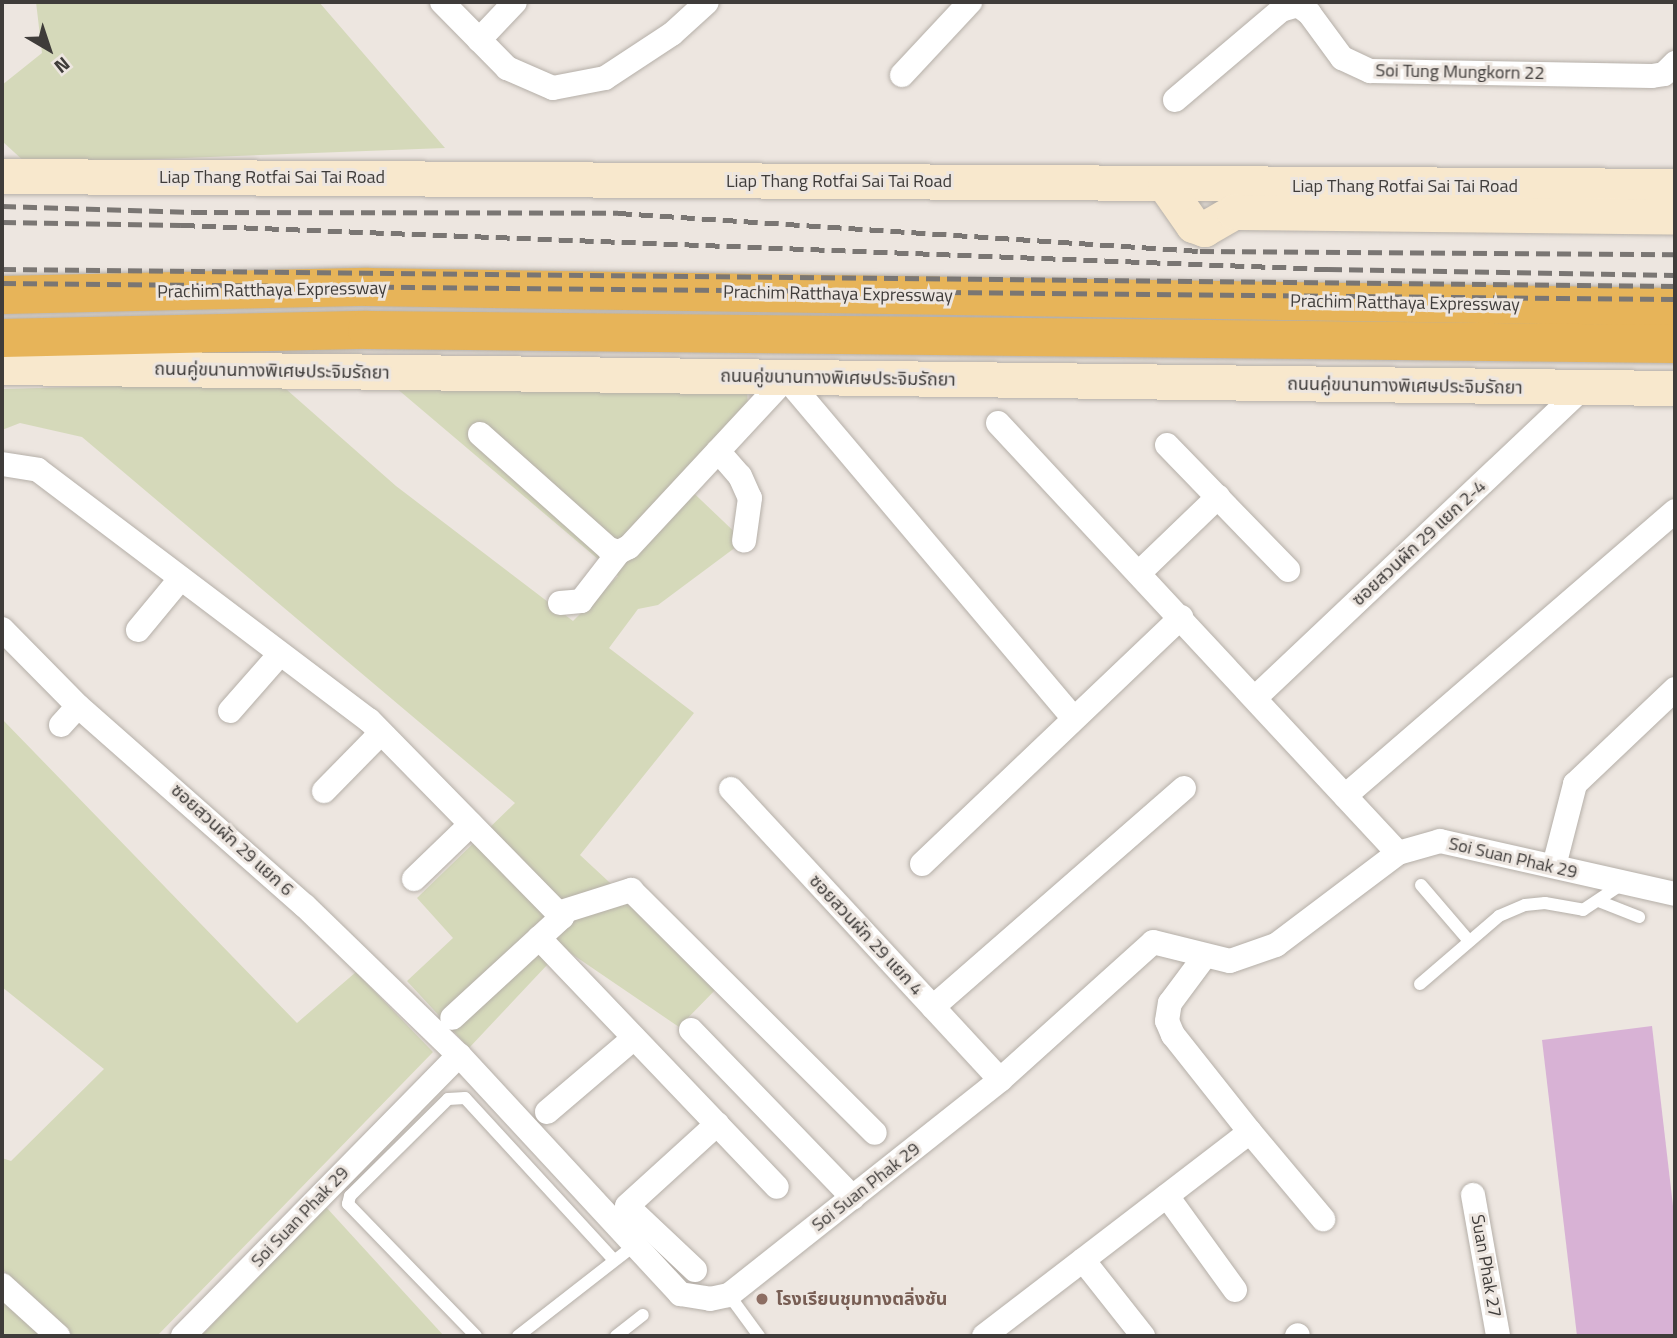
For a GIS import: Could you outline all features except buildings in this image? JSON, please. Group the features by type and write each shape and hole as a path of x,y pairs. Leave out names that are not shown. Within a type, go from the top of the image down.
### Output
{"highway":[{"name":"Prachim Ratthaya Expressway","path":"2,295 368,287 1675,307"},
{"path":"2,338 368,330 1670,364"}],"main road":[{"name":"Liap Thang Rotfai Sai Tai Road","path":"2,176 1165,185 1194,225 1204,229 1234,212 1670,207"},
{"path":"1155,382 1174,367 1187,344 1198,339 1227,356 1670,364"},
{"name":"ถนนคู่ขนานทางพิเศษประจิมรัถยา","path":"2,367 1583,388 1670,364"}],"street":[{"path":"442,2 507,68 553,88 605,78 672,34 707,2"},
{"path":"479,40 515,2"},
{"path":"902,75 967,3"},
{"name":"Soi Tung Mungkorn 22","path":"1175,100 1282,10 1298,5 1309,13 1342,58 1370,71 1652,75 1664,74 1675,63"},
{"path":"559,603 581,601 619,552 629,547 786,378 1072,717"},
{"name":"ซอยสวนผัก 29 แยก 2-4","path":"1255,698 1583,388"},
{"path":"998,424 1181,617 1398,853"},
{"path":"480,434 609,549 619,552"},
{"path":"1167,444 1288,570"},
{"path":"718,451 740,476 750,498 744,541"},
{"path":"2,464 38,470 381,733 562,917 452,1018"},
{"path":"1139,573 1218,498"},
{"path":"1345,796 1675,511"},
{"path":"138,629 181,578"},
{"path":"922,864 1072,717 1181,617"},
{"name":"ซอยสวนผัก 29 แยก 6","path":"2,629 78,706 305,906 459,1055"},
{"path":"230,711 280,654"},
{"path":"1554,866 1575,784 1675,689"},
{"path":"61,725 78,706"},
{"path":"324,791 381,733"},
{"path":"933,1007 1184,788"},
{"name":"ซอยสวนผัก 29 แยก 4","path":"731,789 1000,1080"},
{"path":"414,879 471,824"},
{"name":"Soi Suan Phak 29","path":"729,1295 1000,1080 1153,942 1230,961 1276,945 1398,853 1440,841 1675,894"},
{"path":"558,913 631,890 875,1133"},
{"path":"539,938 777,1187"},
{"path":"1205,956 1170,1003 1167,1021 1173,1035 1323,1219"},
{"path":"691,1030 853,1198"},
{"path":"547,1112 634,1038"},
{"path":"459,1055 680,1294 693,1299 729,1295"},
{"name":"Soi Suan Phak 29","path":"183,1336 459,1055"},
{"path":"695,1270 627,1206 717,1125"},
{"path":"998,1332 1083,1260 1250,1132"},
{"name":"Suan Phak 27","path":"1473,1195 1498,1336"},
{"path":"1167,1196 1235,1290"},
{"path":"1083,1260 1143,1336"},
{"path":"2,1285 58,1336"}],"lane":[{"path":"1420,984 1499,916 1525,905 1583,910 1601,902 1622,884"},
{"path":"1421,885 1469,941"},
{"path":"1601,902 1639,917"},
{"path":"477,1336 348,1204 350,1196 448,1098 466,1098 614,1261"},
{"path":"518,1336 635,1244"},
{"path":"729,1295 759,1336"},
{"path":"616,1336 643,1315"}],"green space":[{"path":"36,2 319,2 445,148 27,164 2,141 2,85 42,53"},
{"path":"278,382 396,486 573,621 618,576 395,387 747,391 748,406 680,480 744,541 658,605 638,609 609,648 694,713 580,855 720,985 679,1027 563,948 469,1048 407,981 453,938 417,898 515,803 82,437 20,423 2,430 2,389"},
{"path":"2,719 297,1023 356,972 433,1052 157,1336 71,1336 2,1269 2,1158 11,1161 104,1069 2,987"},
{"path":"326,1207 444,1336 201,1336"},
{"path":"2,1301 42,1336 2,1336"}],"railway":[{"path":"2,206 193,212 618,213 1200,251 1675,254"},
{"path":"2,222 181,225 1328,269 1675,275"},
{"path":"2,269 1675,286"},
{"path":"2,283 1675,299"}],"place":[{"name":"โรงเรียนชุมทางตลิ่งชัน","path":"762,1299"}]}
